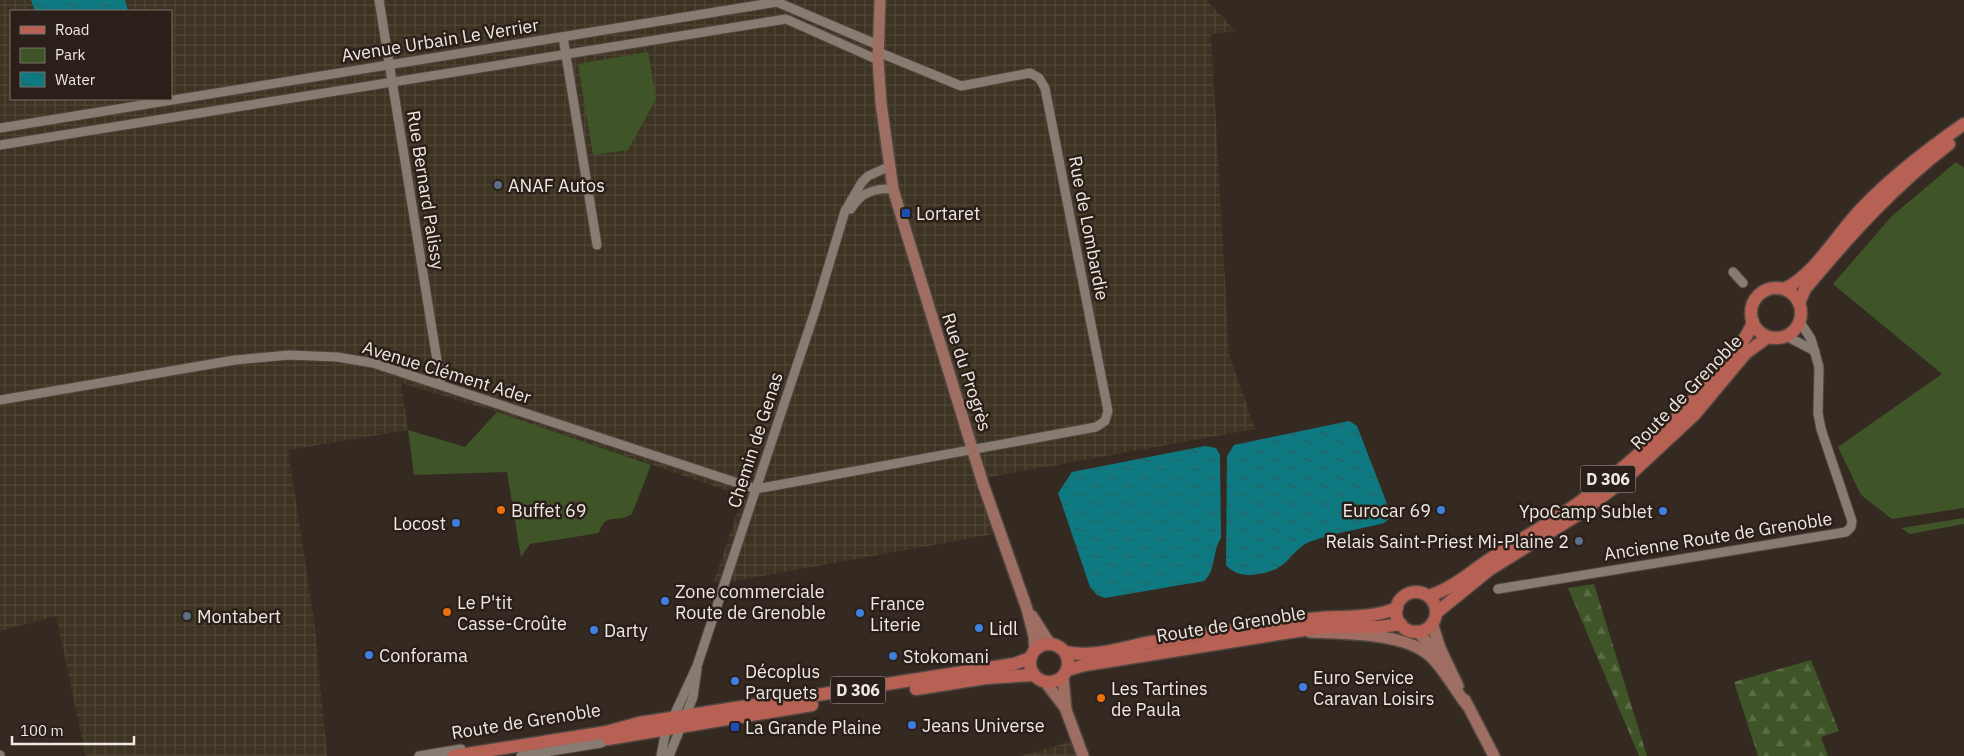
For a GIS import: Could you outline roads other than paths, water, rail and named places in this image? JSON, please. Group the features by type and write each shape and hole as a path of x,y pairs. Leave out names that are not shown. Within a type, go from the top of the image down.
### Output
{"main road":[{"name":"Rue du Progrès","path":"880,0 878,52 885,143 893,189 973,449 1027,609 1034,636 1032,654"},
{"path":"1784,289 1797,282 1810,269 1862,208 1891,181 1921,154 1964,124"},
{"path":"1799,303 1790,292 1784,289 1771,288 1760,294 1751,310 1753,322 1762,333 1768,336 1786,336 1800,322 1799,303 1805,289 1868,215 1926,162 1964,134"},
{"name":"Route de Grenoble","path":"1428,596 1459,582 1484,562 1576,504 1615,474 1686,407 1740,346 1753,322"},
{"name":"Route de Grenoble","path":"1434,618 1489,570 1576,516 1623,480 1694,414 1746,353 1768,336"},
{"path":"1467,705 1428,643 1417,631 1401,624 1397,608 1406,594 1418,592 1428,596 1436,607 1434,618 1440,648 1494,756"},
{"name":"Route de Grenoble","path":"1065,652 1080,655 1312,619 1379,616 1397,608"},
{"name":"Rue du Progrès","path":"1027,609 1050,644"},
{"path":"1417,631 1426,629 1434,618"},
{"name":"Route de Grenoble","path":"1065,674 1085,665 1323,627 1380,627 1401,624"},
{"path":"1300,632 1397,640 1418,648 1430,656 1467,705"},
{"path":"1066,710 1065,674 1068,658 1065,652 1050,644 1032,654 1033,675 1046,683 1066,710 1083,756"},
{"name":"Route de Grenoble","path":"484,756 595,738 609,739 677,722 1014,664 1032,654"},
{"path":"1046,683 1058,681 1065,674"},
{"name":"Route de Grenoble","path":"454,756 606,732 639,723 677,722 986,678 1033,675"}],"street":[{"name":"Rue Bernard Palissy","path":"379,0 441,385"},
{"name":"Avenue Urbain Le Verrier","path":"172,100 777,2 878,52"},
{"name":"Avenue Urbain Le Verrier","path":"0,145 786,19 878,52"},
{"path":"563,37 597,245"},
{"name":"Rue de Lombardie","path":"878,52 961,86 1030,73 1039,78 1045,88 1108,411 1105,421 1096,427 973,449"},
{"name":"Avenue Urbain Le Verrier","path":"0,128 170,100"},
{"name":"Chemin de Genas","path":"661,756 677,722 693,697 697,666 843,224 845,210 856,189 868,176 888,166"},
{"name":"Chemin de Genas","path":"843,224 858,198 875,189 893,189"},
{"path":"1733,272 1743,282"},
{"name":"Ancienne Route de Grenoble","path":"1498,589 1846,532 1851,527 1852,521 1821,429 1818,406 1819,367 1811,339 1800,322"},
{"path":"1786,336 1815,351"},
{"name":"Avenue Clément Ader","path":"0,400 235,360 289,355 337,357 373,363 756,489"},
{"path":"756,489 973,449"},
{"name":"Chemin de Genas","path":"669,756 677,722"},
{"name":"Route de Grenoble","path":"420,756 606,726 639,723"},
{"name":"Route de Grenoble","path":"522,756 601,743 609,739"}],"water":[{"path":"31,0 125,0 128,10 35,10"},
{"path":"1349,421 1357,426 1389,509 1390,518 1384,523 1306,543 1276,569 1256,575 1236,573 1226,565 1227,456 1234,445"},
{"path":"1205,446 1216,448 1220,455 1221,538 1208,577 1204,581 1105,598 1097,595 1090,587 1058,493 1072,472"}],"place":[{"name":"ANAF Autos","path":"498,185"},
{"name":"Lortaret","path":"906,213"},
{"name":"Buffet 69","path":"501,510"},
{"name":"Eurocar 69","path":"1441,510"},
{"name":"YpoCamp Sublet","path":"1663,511"},
{"name":"Locost","path":"456,523"},
{"name":"Relais Saint-Priest Mi-Plaine 2","path":"1579,541"},
{"name":"Zone commerciale Route de Grenoble","path":"665,601"},
{"name":"Le P'tit Casse-Croûte","path":"447,612"},
{"name":"France Literie","path":"860,613"},
{"name":"Montabert","path":"187,616"},
{"name":"Lidl","path":"979,628"},
{"name":"Darty","path":"594,630"},
{"name":"Conforama","path":"369,655"},
{"name":"Stokomani","path":"893,656"},
{"name":"Décoplus Parquets","path":"735,681"},
{"name":"Euro Service Caravan Loisirs","path":"1303,687"},
{"name":"Les Tartines de Paula","path":"1101,698"},
{"name":"Jeans Universe","path":"912,725"},
{"name":"La Grande Plaine","path":"735,727"}]}
